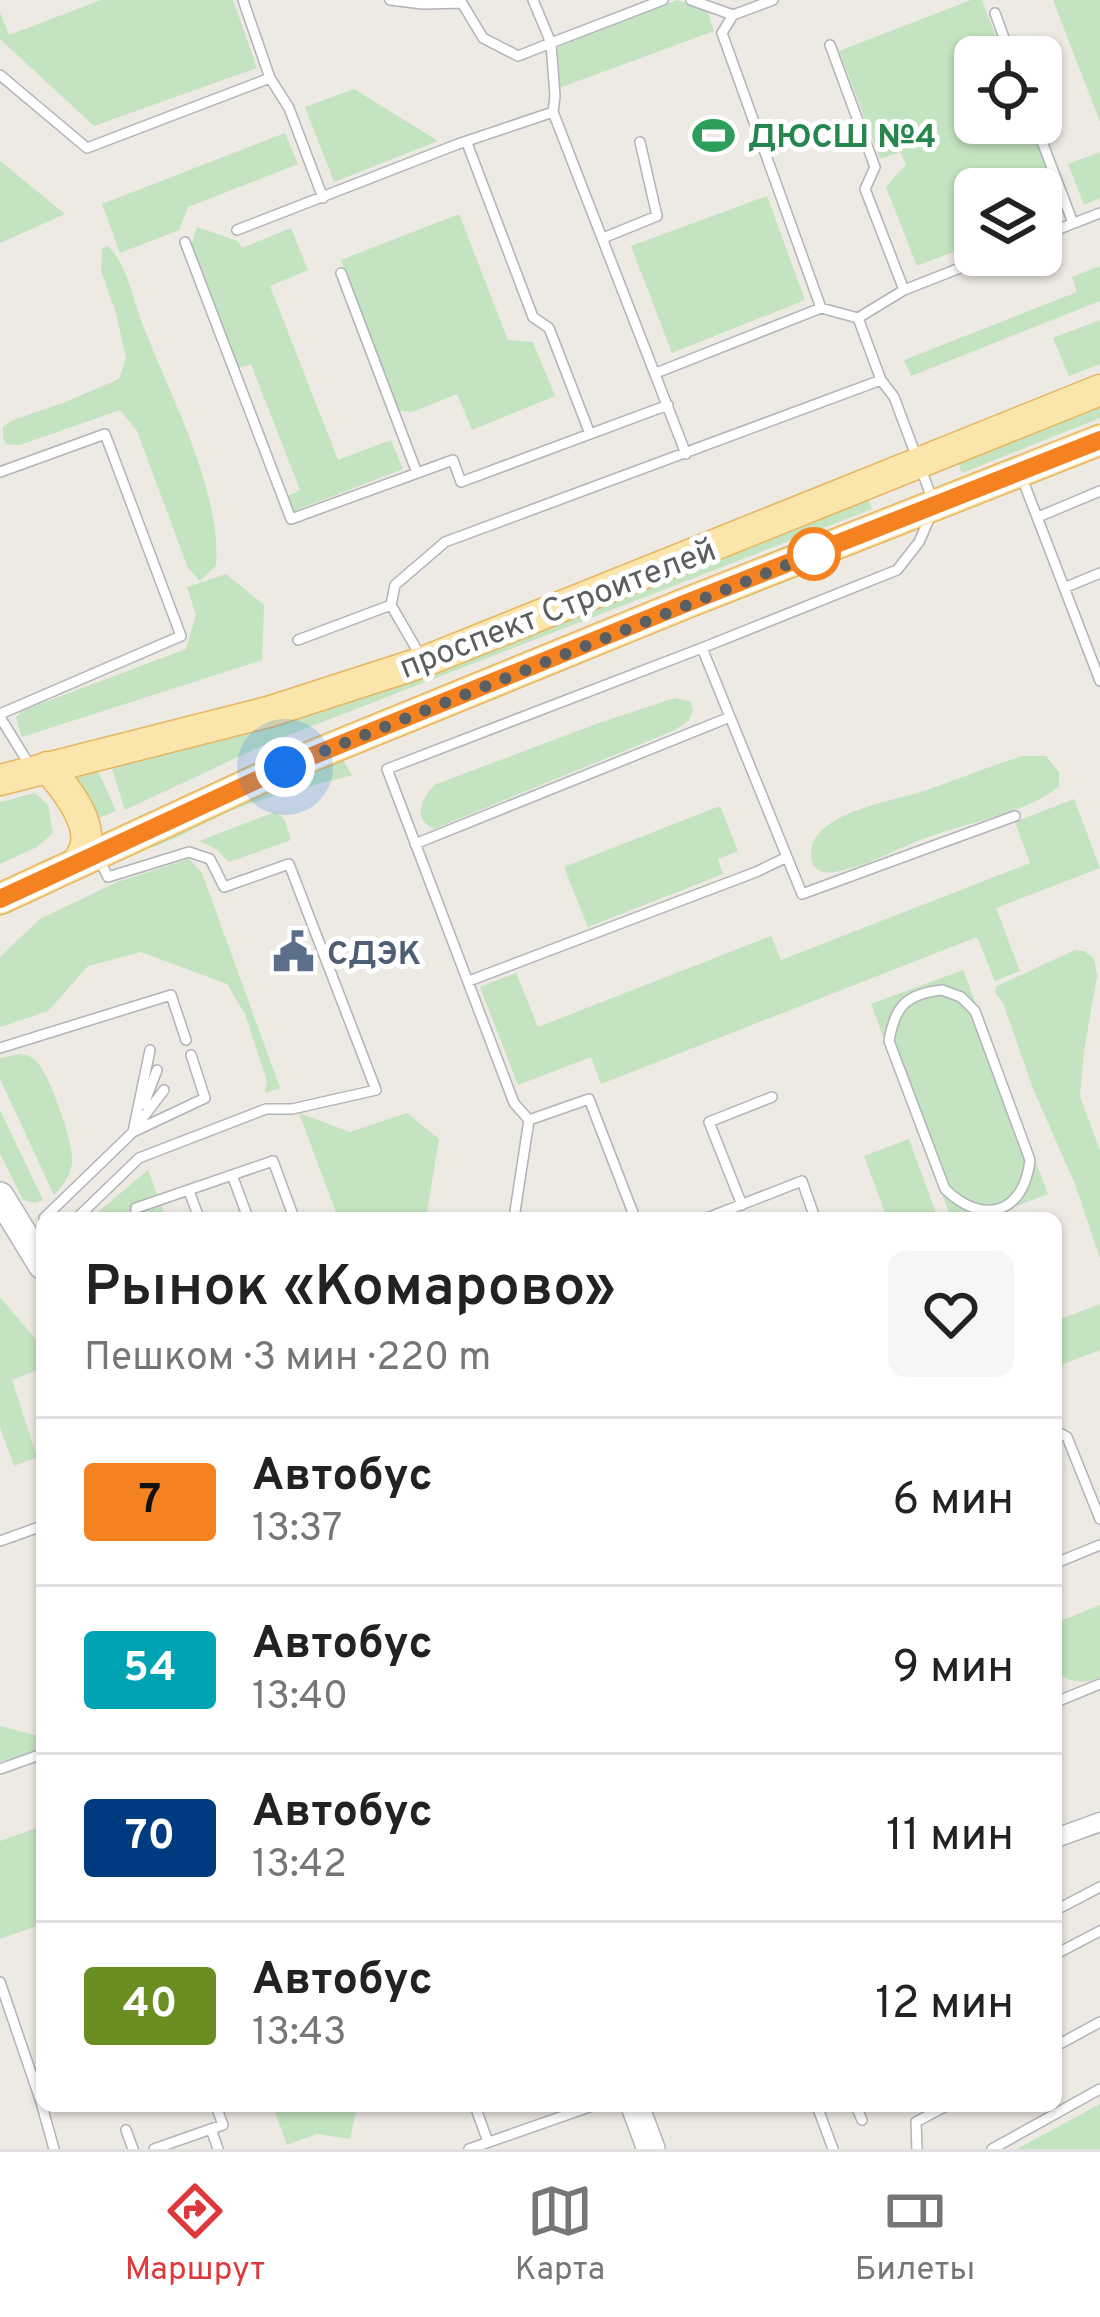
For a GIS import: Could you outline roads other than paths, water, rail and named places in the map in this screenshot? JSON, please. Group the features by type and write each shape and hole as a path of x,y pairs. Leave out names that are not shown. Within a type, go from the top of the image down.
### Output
{"main road":[{"name":"проспект Строителей","path":"0,780 268,712 423,662 1100,390"},
{"name":"проспект Строителей","path":"0,898 285,767 1100,440"},
{"path":"40,769 68,791 80,813 87,858"}],"street":[{"path":"0,1196 36,1240"},
{"path":"1062,1836 1100,1822"},
{"path":"637,2112 651,2149"}],"lane":[{"path":"243,0 270,78 289,108 323,198"},
{"path":"390,0 462,1 483,38 518,56 663,0"},
{"path":"533,0 551,44 553,112 686,454"},
{"path":"691,0 733,15"},
{"path":"773,0 733,15 722,33 821,308"},
{"path":"995,14 1003,36"},
{"path":"830,45 874,167 865,189 904,290"},
{"path":"0,75 87,148 270,78"},
{"path":"237,230 553,112"},
{"path":"602,238 657,216 640,142"},
{"path":"467,143 533,317 549,328 590,434"},
{"path":"1043,144 1072,224"},
{"path":"1062,228 1100,213"},
{"path":"184,242 291,518 453,460 461,482 668,405"},
{"path":"656,374 821,308 857,318 904,290 954,270"},
{"path":"340,273 417,473"},
{"path":"529,1120 514,1103 387,770 897,570 919,542 934,506 894,397 881,380 857,318"},
{"path":"423,662 391,605 395,585 445,542 881,380"},
{"path":"0,472 105,434 181,636 0,716 40,769"},
{"path":"1020,473 1100,681"},
{"path":"1038,517 1100,491"},
{"path":"1064,587 1100,573"},
{"path":"298,640 391,605"},
{"path":"702,648 802,895 1015,816"},
{"path":"415,844 730,717"},
{"path":"82,1212 139,1158 266,1109 376,1090 289,864 224,887 210,859 189,853 108,877 87,858"},
{"path":"469,981 787,857"},
{"path":"941,990 961,997 975,1011 1030,1160 1028,1180 1017,1197 999,1208 979,1210 960,1204 945,1189 889,1041 892,1020 904,1003 921,992 941,990"},
{"path":"0,1048 171,994 186,1040"},
{"path":"169,1034 181,1024"},
{"path":"133,1132 150,1050"},
{"path":"133,1132 205,1098 192,1058 182,1072"},
{"path":"133,1132 158,1070"},
{"path":"64,1212 164,1090"},
{"path":"742,1205 709,1122 772,1097"},
{"path":"529,1120 589,1099 633,1212"},
{"path":"515,1212 529,1120"},
{"path":"136,1212 136,1208 273,1161 292,1212"},
{"path":"232,1175 246,1212"},
{"path":"723,1212 802,1181 813,1212"},
{"path":"189,1191 197,1212"},
{"path":"1062,1434 1100,1519"},
{"path":"0,1540 36,1528"},
{"path":"1062,1561 1100,1545"},
{"path":"1062,1700 1100,1684"},
{"path":"0,1769 36,1756"},
{"path":"1062,1907 1100,1887"},
{"path":"1062,1951 1100,1931"},
{"path":"0,1982 36,2087"},
{"path":"1062,2043 1100,2022"},
{"path":"1062,2110 1100,2089"},
{"path":"44,2112 54,2149"},
{"path":"154,2149 223,2125 218,2112"},
{"path":"478,2112 488,2142"},
{"path":"469,2149 586,2112"},
{"path":"819,2112 833,2149"},
{"path":"859,2112 862,2120"},
{"path":"912,2112 917,2149"},
{"path":"916,2122 935,2112"},
{"path":"992,2149 1059,2112"},
{"path":"211,2129 218,2149"},
{"path":"127,2130 133,2149"}],"place":[{"name":"ДЮСШ №4","path":"714,135"},
{"name":"СДЭК","path":"293,952"}]}
